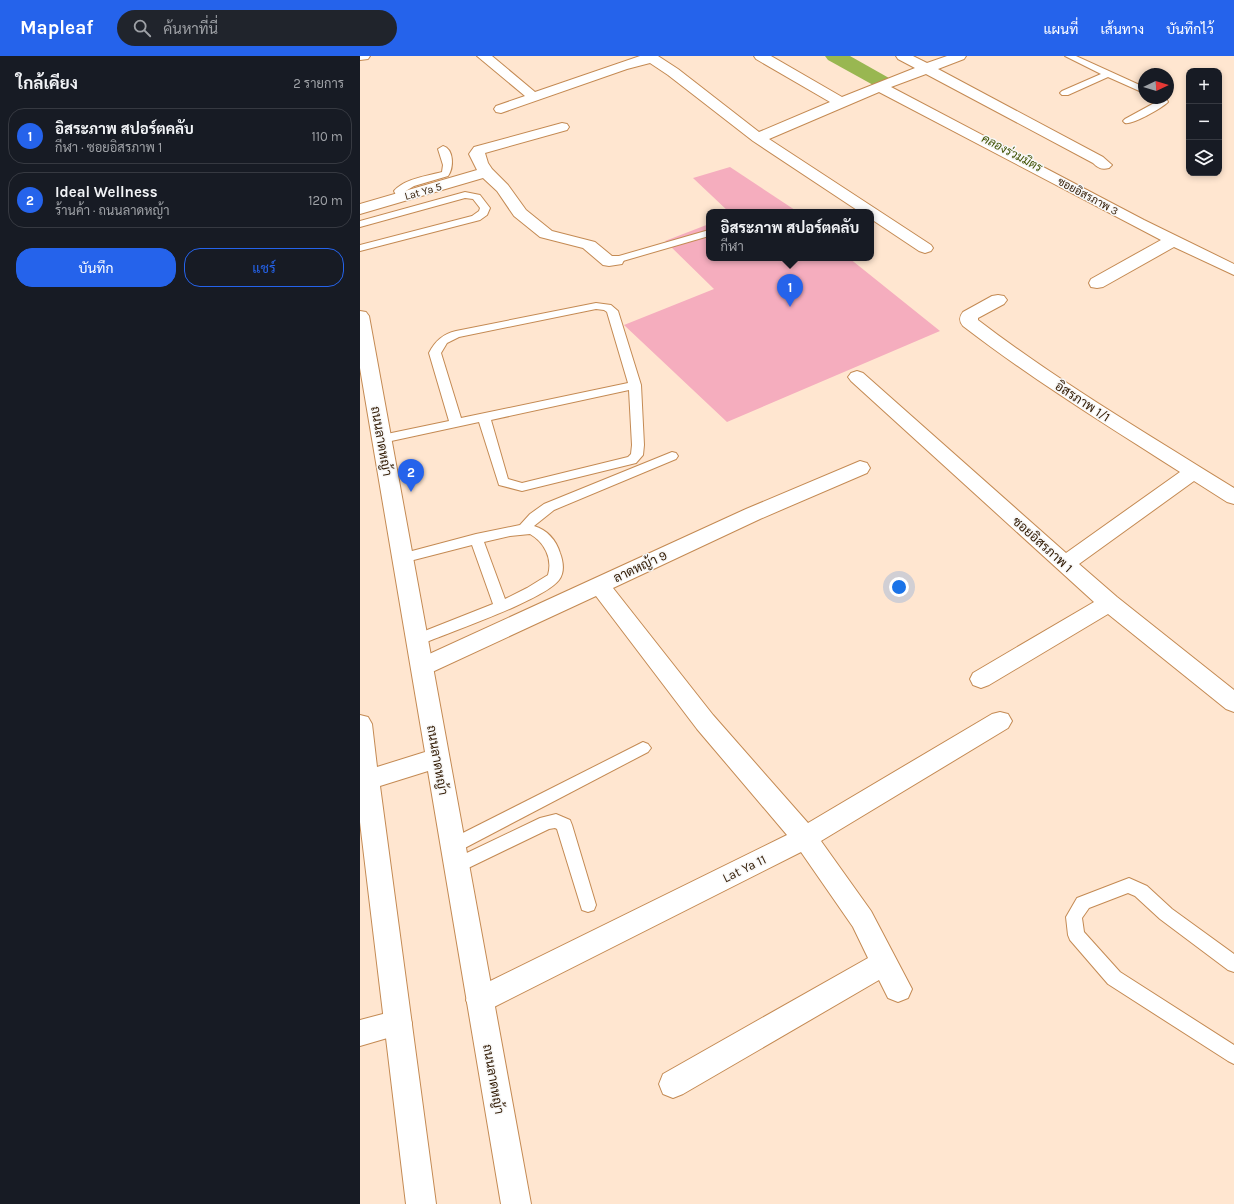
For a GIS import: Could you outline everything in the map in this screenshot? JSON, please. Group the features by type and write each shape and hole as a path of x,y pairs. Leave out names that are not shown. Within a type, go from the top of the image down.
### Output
{"street":[{"path":"484,56 528,92"},
{"path":"761,56 841,102"},
{"path":"903,56 1098,160 1104,165"},
{"path":"758,138 841,102 959,56"},
{"path":"501,109 622,66 649,58 659,62 673,72 758,138 866,209"},
{"name":"ซอยอิสรภาพ 3","path":"880,87 1172,241 1234,270"},
{"path":"562,127 479,150 477,154 480,163 486,172 503,188 520,212 546,234 589,245 608,261 616,260"},
{"name":"Lat Ya 5","path":"360,209 486,172"},
{"path":"874,214 925,248"},
{"path":"1097,283 1172,241"},
{"name":"อิสรภาพ 1/1","path":"998,300 968,316 969,322 1007,351 1069,393 1193,472 1234,496"},
{"name":"ถนนลาดหญ้า","path":"360,316 516,1204"},
{"name":"ซอยอิสรภาพ 1","path":"857,377 1109,603 1234,703"},
{"name":"ลาดหญ้า 9","path":"422,667 753,514 860,468"},
{"path":"1065,564 1193,472"},
{"path":"599,585 705,722 805,838 862,919 898,989"},
{"path":"981,679 1109,603"},
{"name":"Lat Ya 11","path":"480,1000 805,838 1000,721"},
{"path":"360,724 364,781 398,1023 421,1204"},
{"path":"364,781 437,758"},
{"path":"673,1084 884,962"},
{"path":"360,1034 398,1023"}],"lane":[{"path":"1069,56 1138,87"},
{"path":"1065,93 1108,74"},
{"path":"1128,121 1160,104"},
{"path":"402,197 399,191 411,184 445,174 449,170 443,149"},
{"path":"360,224 465,196 476,197 485,208 483,213 476,218 360,248"},
{"path":"616,260 706,234"},
{"path":"456,423 435,353 438,345 446,338 456,334 596,306 606,307 612,311 635,385 638,445 637,455 632,460 534,484 522,486 503,482 484,418"},
{"path":"382,439 635,385"},
{"path":"523,530 535,517 549,507 672,456"},
{"path":"402,558 510,531 523,530 534,531 540,534 547,540 555,557 556,572 554,577 547,585 416,640"},
{"path":"476,539 500,606"},
{"path":"454,856 642,748"},
{"path":"454,856 556,820 564,825 588,904"},
{"path":"1234,964 1166,914 1141,891 1129,885 1083,904 1074,917 1076,935 1114,978 1234,1055"}],"shaded area":[{"path":"730,167 793,209 726,209 693,178"},
{"path":"706,225 706,261 853,261 940,331 727,422 624,325 714,289 665,241"}],"waterway":[{"path":"835,56 882,82"}],"place":[{"name":"อิสระภาพ สปอร์ตคลับ","path":"790,307"},
{"name":"Ideal Wellness","path":"411,492"}],"water label":[{"name":"คลองร่วมมิตร","path":"1012,153"}]}
